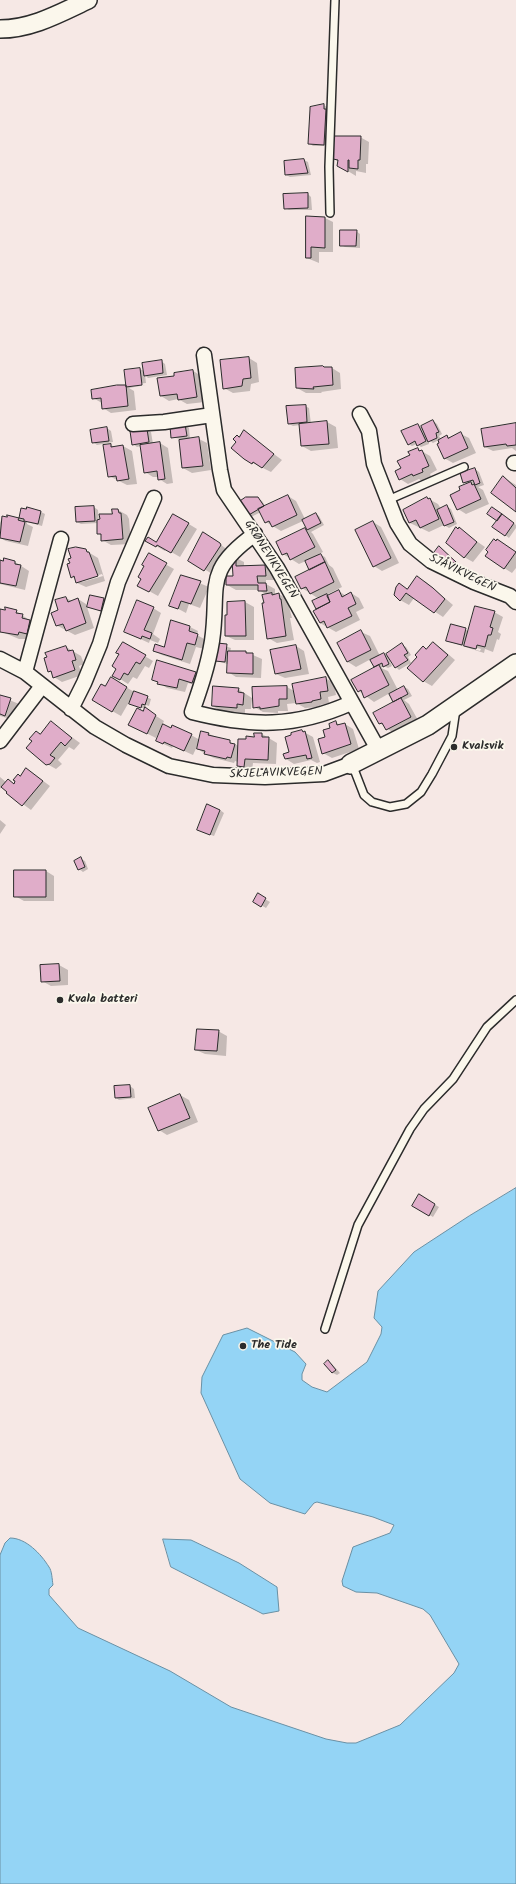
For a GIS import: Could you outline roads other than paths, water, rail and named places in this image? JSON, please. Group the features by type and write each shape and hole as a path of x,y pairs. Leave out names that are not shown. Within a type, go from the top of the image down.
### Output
{"main road":[{"name":"SKJELAVIKVEGEN","path":"351,764 428,725 516,664"}],"street":[{"path":"0,29 11,29 29,25 88,0"},
{"name":"GRØNEVIKVEGEN","path":"204,355 224,490 277,568 379,751"},
{"name":"SJÅVIKVEGEN","path":"360,414 369,431 374,464 397,523 410,544 431,561 474,582 510,596 516,602"},
{"path":"133,424 164,422 212,415"},
{"path":"71,709 84,683 100,644 118,582 154,498"},
{"path":"255,534 226,560 218,575 214,592 212,641 204,675 192,712 232,721 247,723 270,723 317,716 351,703"},
{"path":"25,672 61,539"},
{"name":"SKJELAVIKVEGEN","path":"0,659 25,672 95,727 120,742 170,766 213,775 266,777 324,774 351,764"},
{"path":"0,741 42,686"}],"lane":[{"path":"330,214 329,167 336,0"},
{"path":"388,500 464,467"},
{"path":"351,764 364,795 372,802 390,807 406,804 421,792 452,736 457,705"},
{"path":"325,1329 358,1224 410,1129 424,1109 453,1079 487,1027 516,1000"}],"water":[{"path":"516,1188 516,1884 0,1884 0,1555 5,1543 10,1538 27,1544 46,1562 51,1571 53,1585 49,1589 49,1595 78,1628 170,1671 231,1707 326,1739 356,1743 400,1725 454,1673 459,1664 430,1615 423,1609 377,1593 356,1592 343,1586 342,1581 353,1547 390,1533 394,1525 373,1517 317,1502 314,1503 305,1514 270,1503 240,1479 201,1393 202,1377 223,1335 247,1328 295,1352 306,1364 302,1374 302,1380 312,1387 327,1392 367,1362 381,1334 382,1327 374,1318 378,1291 414,1252 469,1216"},
{"path":"163,1539 191,1540 239,1563 277,1587 279,1611 263,1614 171,1567"}],"place":[{"name":"Kvalsvik","path":"454,747"},
{"name":"Kvala batteri","path":"60,1000"},
{"name":"The Tide","path":"243,1346"}]}
